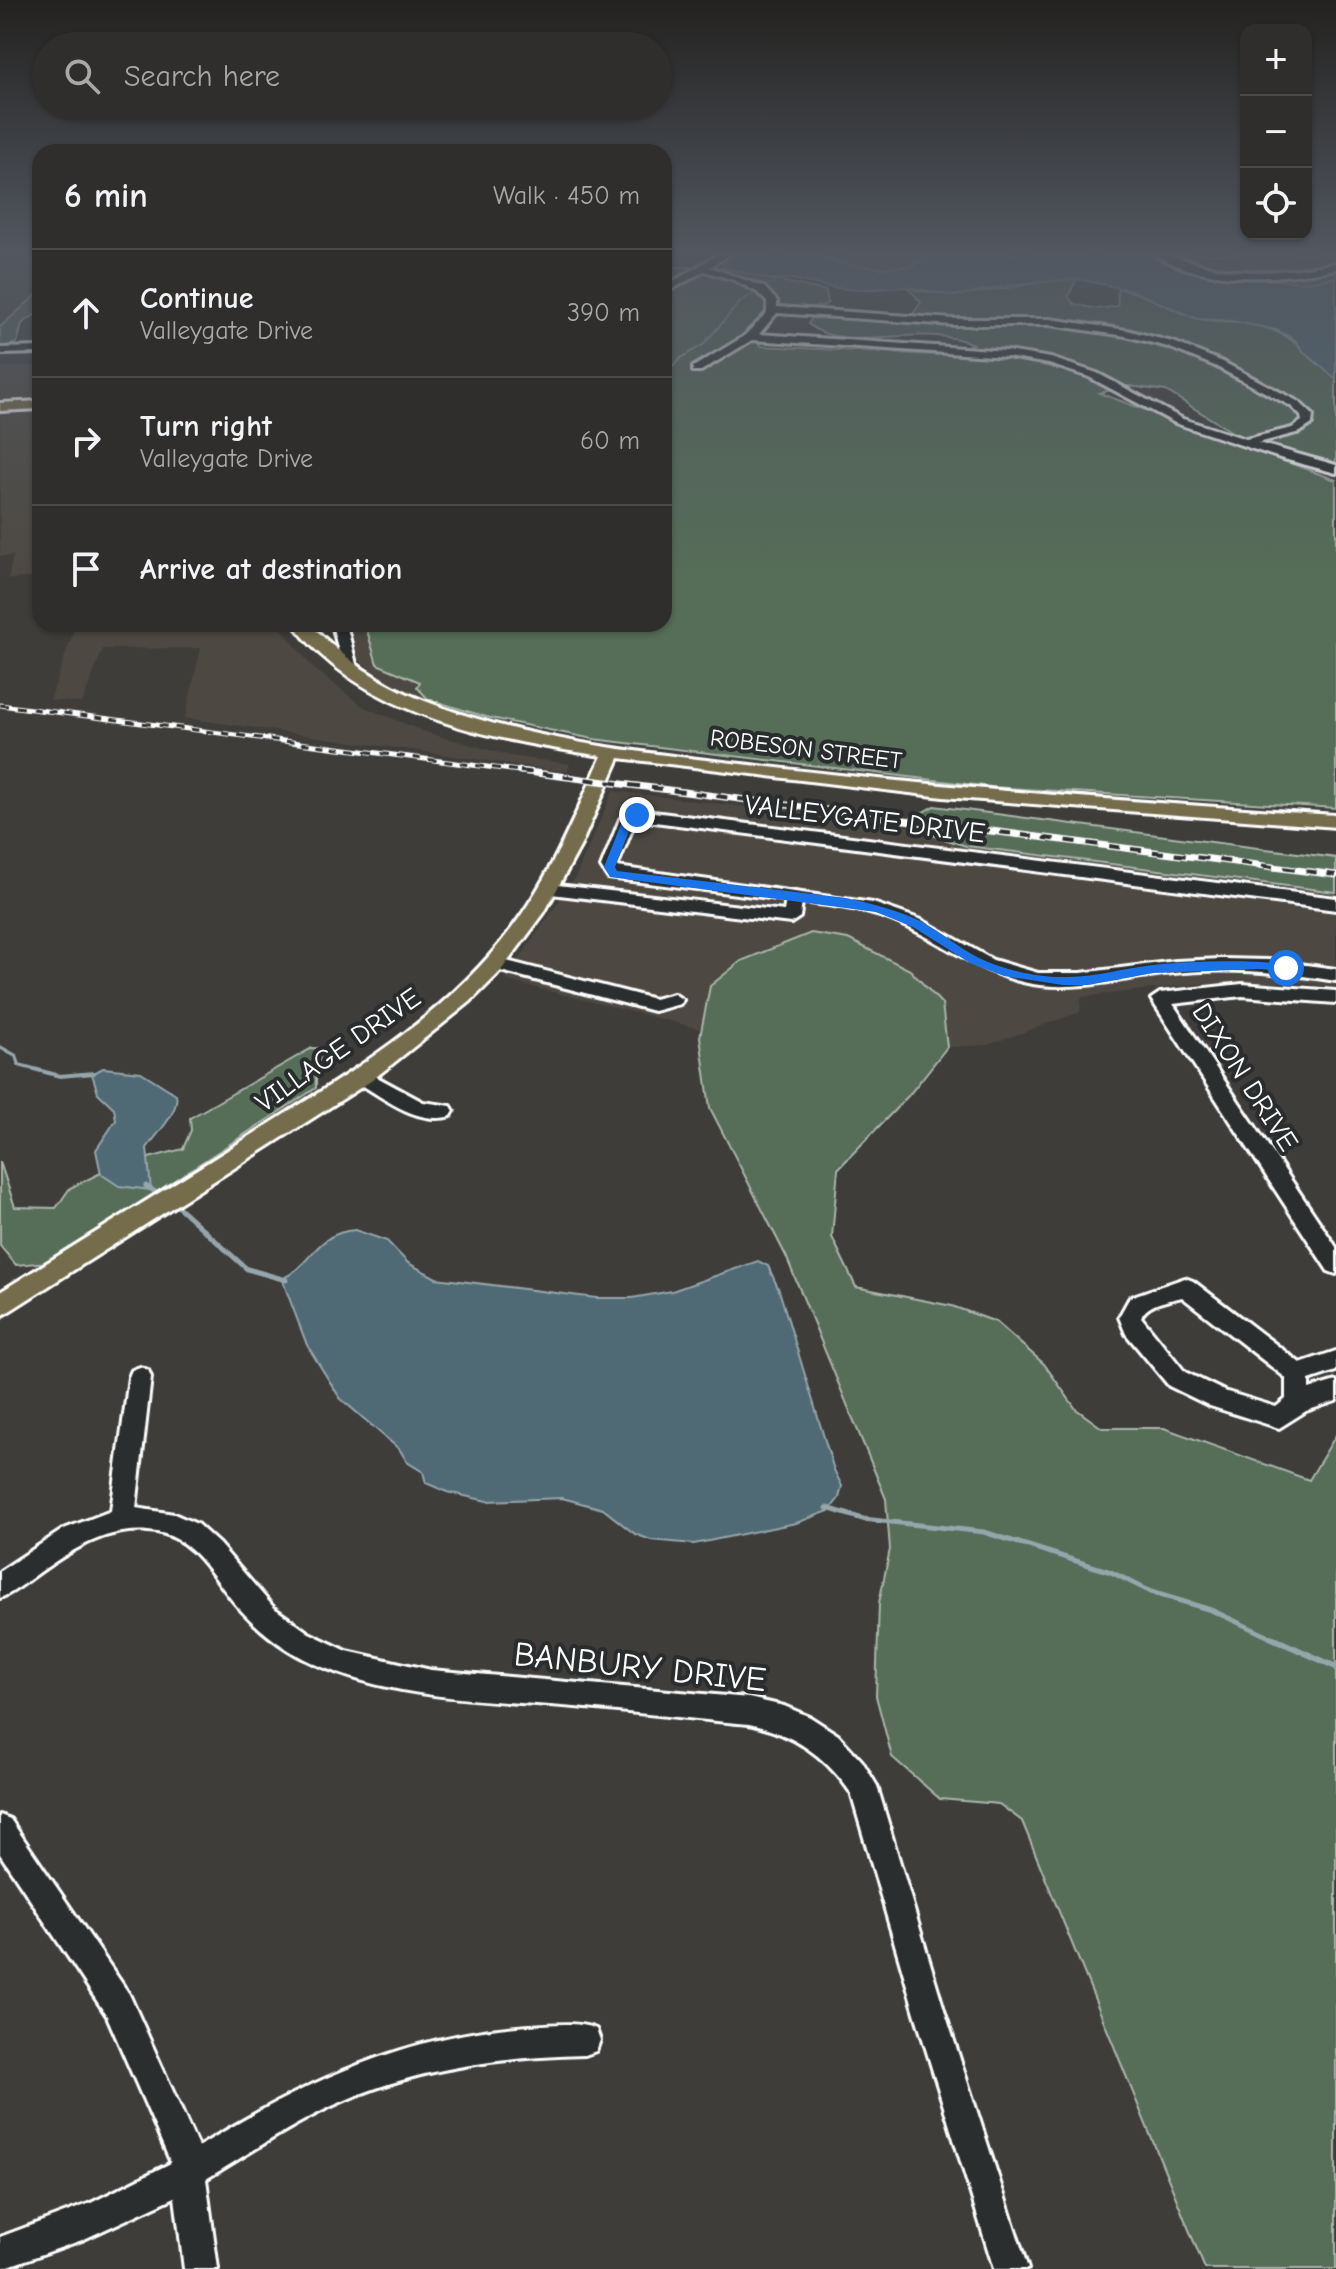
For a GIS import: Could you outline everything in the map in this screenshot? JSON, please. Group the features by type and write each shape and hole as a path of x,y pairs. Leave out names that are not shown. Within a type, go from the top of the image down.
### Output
{"main road":[{"path":"0,407 32,405"},
{"name":"ROBESON STREET","path":"309,632 350,668 402,697 472,723 552,743 954,794 1086,806 1336,821"},
{"name":"VILLAGE DRIVE","path":"0,1306 362,1076 444,1014 495,964 549,889 566,859 613,751"}],"street":[{"path":"697,369 713,360"},
{"path":"1045,360 1093,375 1166,416 1336,469"},
{"path":"1208,360 1295,404 1307,415 1308,422 1299,429 1246,443"},
{"path":"341,632 350,668"},
{"name":"VALLEYGATE DRIVE","path":"1336,904 637,815 628,819 609,867 614,874 879,909 917,924 975,961 1004,972 1035,978 1088,981 1153,969 1261,965 1336,975"},
{"path":"549,889 791,917 795,896"},
{"path":"495,964 654,1005 674,1000"},
{"name":"DIXON DRIVE","path":"1336,997 1242,990 1160,999 1336,1265"},
{"path":"362,1076 419,1109 444,1111"},
{"path":"1297,1374 1185,1287 1138,1302 1130,1310 1130,1321 1148,1347 1177,1379 1193,1388 1279,1418 1298,1403 1336,1391"},
{"path":"1297,1374 1336,1361"},
{"path":"1297,1374 1298,1403"},
{"path":"122,1520 140,1377"},
{"name":"BANBURY DRIVE","path":"0,1586 73,1536 122,1520 156,1520 190,1532 213,1553 251,1603 275,1624 317,1651 352,1667 424,1684 749,1711 786,1719 822,1738 851,1766 863,1786 930,2013 1011,2269"},
{"path":"0,1829 118,2005 189,2170 201,2269"},
{"path":"0,2254 114,2210 189,2170 269,2121 328,2091 382,2071 441,2054 500,2044 585,2040"}],"shaded area":[{"path":"32,365 32,397 0,399 0,367"},
{"path":"32,410 32,578 8,579 13,556 0,556 0,412"},
{"path":"73,632 284,632 313,668 364,707 425,732 510,756 570,764 567,771 552,770 185,718 201,648 103,649 82,703 50,700"},
{"path":"350,632 449,632 475,692 419,698 389,683 355,657"},
{"path":"613,791 921,828 932,835 966,846 1336,892 1336,987 1291,982 1197,984 1081,997 1080,1012 987,1045 947,1047 942,1004 710,986 701,1029 505,980 575,878"}],"green space":[{"path":"672,360 1314,360 1336,379 1336,465 1286,452 1234,433 1166,391 1129,386 1099,393 1336,480 1336,808 992,787 593,739 486,717 428,699 417,687 420,682 377,664 367,632 672,632"},
{"path":"934,806 1336,858 1336,892 966,846 932,835 921,828 918,815"},
{"path":"811,933 848,939 910,970 942,1004 947,1047 909,1095 838,1169 832,1237 856,1287 952,1306 996,1322 1044,1364 1076,1409 1102,1428 1164,1428 1309,1480 1336,1435 1336,2269 1205,2269 1022,1821 999,1804 940,1799 892,1757 876,1696 879,1603 890,1549 886,1499 786,1256 710,1108 700,1037 710,986 741,961"},
{"path":"312,1048 333,1049 316,1065 316,1088 49,1262 16,1265 0,1246 0,1162 15,1207 56,1208 70,1188 111,1168 183,1149 191,1130 190,1118"}],"water":[{"path":"1313,360 1336,360 1336,379"},
{"path":"103,1068 141,1072 176,1094 175,1108 147,1148 151,1190 119,1186 101,1174 96,1150 116,1120 114,1108 98,1093 92,1074"},
{"path":"355,1230 387,1241 408,1263 436,1278 596,1298 632,1298 672,1291 758,1261 768,1266 779,1290 834,1470 842,1486 839,1498 829,1511 796,1523 694,1544 651,1540 635,1534 603,1509 562,1498 487,1501 447,1492 426,1483 423,1472 407,1462 400,1450 340,1398 307,1345 282,1279 322,1243 342,1232"}],"waterway":[{"path":"672,366 679,360"},
{"path":"0,1047 16,1056 19,1065 60,1076 94,1073"},
{"path":"146,1186 162,1196"},
{"path":"174,1203 247,1269 286,1280"},
{"path":"827,1508 863,1519 984,1532 1111,1572 1151,1592 1211,1610 1274,1639"},
{"path":"1270,1637 1336,1667"}],"railway":[{"path":"0,705 535,773"},
{"path":"520,771 1336,875"}],"route":[{"path":"637,815 628,819 609,867 614,874 846,902 879,909 917,924 975,961 1004,972 1063,981 1088,981 1153,969 1261,965 1286,968"}]}
